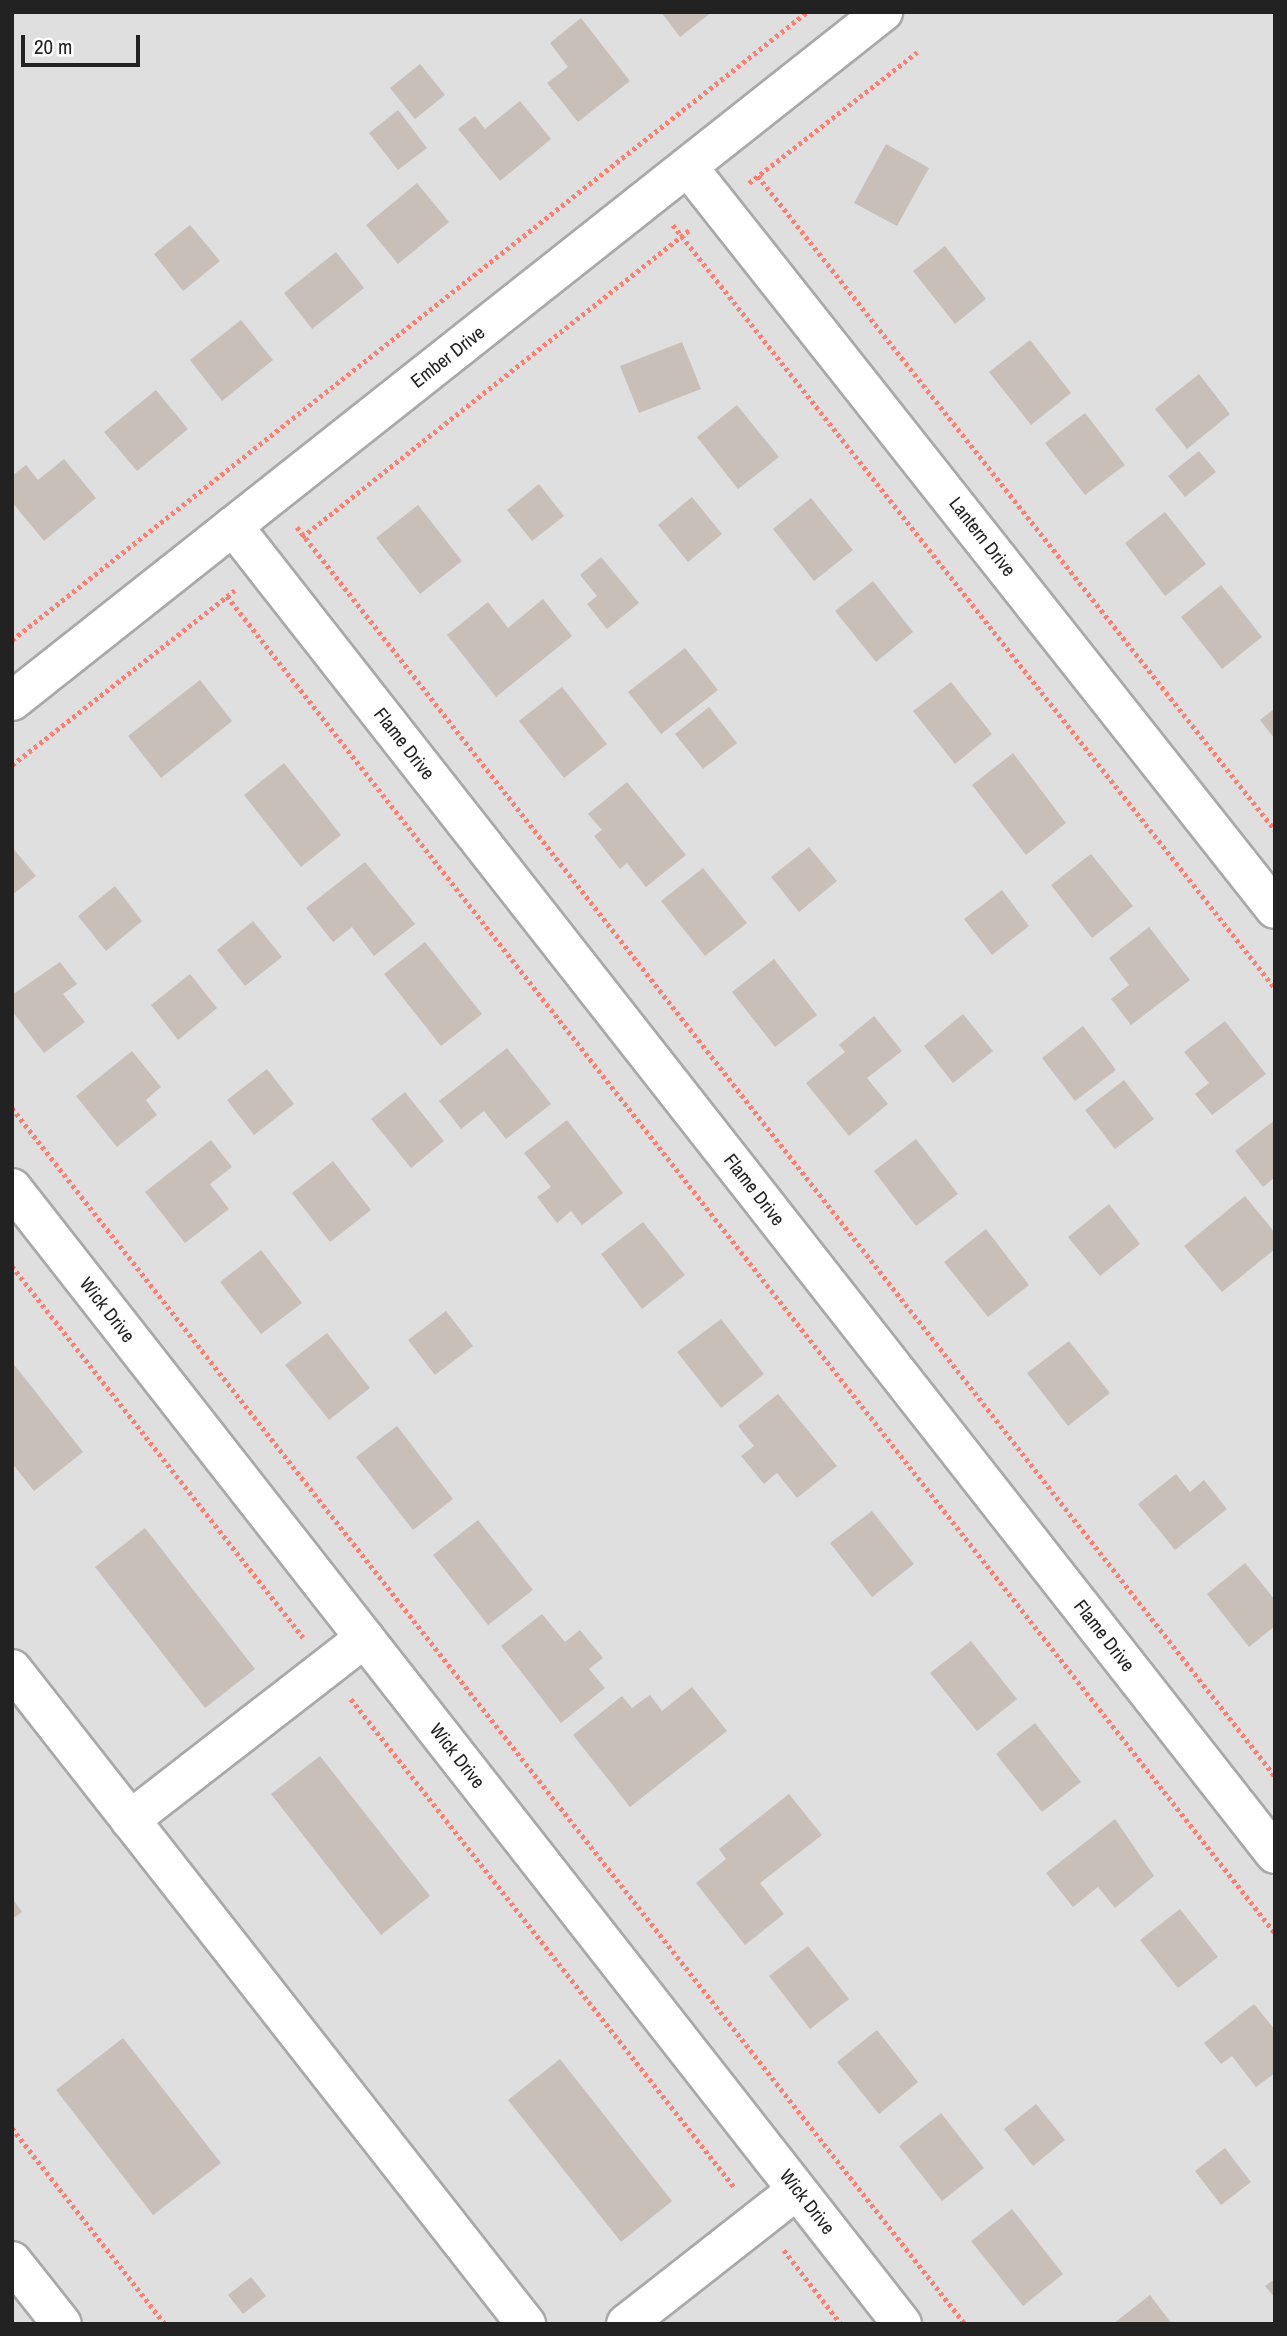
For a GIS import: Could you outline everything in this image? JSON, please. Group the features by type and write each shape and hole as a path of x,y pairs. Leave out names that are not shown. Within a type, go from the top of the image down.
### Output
{"street":[{"name":"Ember Drive","path":"12,701 883,12"},
{"name":"Lantern Drive","path":"688,167 1275,909"},
{"name":"Flame Drive","path":"233,526 1275,1854"},
{"name":"Wick Drive","path":"14,1195 902,2324"},
{"path":"130,1820 365,1638"},
{"path":"12,1670 526,2324"},
{"path":"626,2324 797,2190"},
{"path":"12,2261 62,2324"}],"path":[{"path":"12,640 807,12"},
{"path":"12,765 917,52"},
{"path":"625,156 682,236 1275,988"},
{"path":"758,176 1275,830"},
{"path":"248,454 304,536 1275,1776"},
{"path":"227,596 1275,1933"},
{"path":"12,1108 965,2324"},
{"path":"12,1266 841,2324"},
{"path":"12,2128 165,2324"}],"shaded area":[{"path":"12,12 1275,12 1275,2324 12,2324"}],"building":[{"path":"661,12 712,12 680,37"},
{"path":"581,18 630,81 578,122 547,83 568,67 550,43"},
{"path":"420,64 445,95 415,119 390,88"},
{"path":"520,101 551,139 500,181 458,129 475,116 485,129"},
{"path":"398,110 427,148 398,170 369,133"},
{"path":"886,144 929,168 897,226 854,203"},
{"path":"417,183 449,222 398,264 366,225"},
{"path":"190,225 220,261 183,291 154,254"},
{"path":"945,246 986,299 955,324 913,271"},
{"path":"336,252 364,288 312,329 284,293"},
{"path":"241,320 273,360 222,401 190,360"},
{"path":"1030,340 1071,393 1031,425 989,372"},
{"path":"682,342 701,389 639,413 620,366"},
{"path":"1199,374 1230,414 1187,449 1155,409"},
{"path":"156,390 188,429 137,471 104,432"},
{"path":"737,405 779,457 738,489 697,437"},
{"path":"1085,413 1125,465 1085,495 1045,443"},
{"path":"1199,451 1216,472 1185,497 1168,476"},
{"path":"64,459 96,498 44,541 12,502 12,476 26,465 38,480"},
{"path":"539,484 564,516 532,541 507,510"},
{"path":"692,497 722,534 688,562 658,525"},
{"path":"811,498 853,550 814,581 773,529"},
{"path":"418,505 462,561 420,594 376,538"},
{"path":"1165,512 1206,564 1165,596 1125,543"},
{"path":"601,557 639,603 607,629 587,604 597,596 580,575"},
{"path":"873,581 913,632 876,662 835,611"},
{"path":"1221,585 1262,637 1222,669 1181,617"},
{"path":"543,599 572,636 496,697 447,635 488,602 508,628"},
{"path":"685,648 718,690 661,734 628,692"},
{"path":"200,680 232,721 161,778 128,736"},
{"path":"951,682 992,734 955,764 913,711"},
{"path":"562,687 607,744 564,778 519,721"},
{"path":"709,707 737,743 703,769 675,734"},
{"path":"1275,708 1275,739 1260,720"},
{"path":"1013,753 1066,823 1026,855 972,785"},
{"path":"284,763 341,835 301,867 244,795"},
{"path":"627,782 686,855 646,887 627,863 620,869 594,836 602,830 588,814"},
{"path":"12,847 36,876 12,895"},
{"path":"809,847 837,881 799,912 771,877"},
{"path":"1091,854 1133,906 1092,938 1051,885"},
{"path":"365,862 415,924 374,956 352,927 333,942 306,908"},
{"path":"703,868 747,923 705,956 661,901"},
{"path":"115,886 142,921 106,951 78,916"},
{"path":"1002,890 1029,926 992,955 964,919"},
{"path":"253,921 282,957 245,986 217,950"},
{"path":"1149,927 1190,980 1131,1025 1111,999 1129,985 1109,958"},
{"path":"425,942 482,1014 441,1046 384,974"},
{"path":"774,959 817,1015 775,1047 732,992"},
{"path":"60,962 77,984 63,994 85,1022 44,1053 12,1011 12,995"},
{"path":"190,974 217,1008 178,1040 151,1005"},
{"path":"963,1014 993,1051 953,1083 924,1046"},
{"path":"874,1016 902,1051 867,1078 888,1104 849,1136 806,1083 845,1052 839,1045"},
{"path":"1225,1021 1266,1074 1212,1115 1195,1094 1209,1083 1184,1052"},
{"path":"1083,1026 1116,1070 1075,1101 1042,1058"},
{"path":"507,1048 551,1104 506,1139 484,1111 461,1129 439,1101"},
{"path":"132,1051 161,1087 146,1100 157,1115 117,1147 76,1096"},
{"path":"267,1069 294,1104 254,1135 227,1100"},
{"path":"1124,1080 1154,1119 1115,1149 1085,1110"},
{"path":"405,1092 444,1141 411,1168 371,1119"},
{"path":"567,1120 623,1193 582,1225 571,1211 557,1223 537,1197 551,1187 524,1153"},
{"path":"1275,1120 1275,1177 1263,1187 1235,1151"},
{"path":"916,1139 958,1194 916,1226 874,1171"},
{"path":"211,1140 232,1167 210,1184 229,1209 185,1243 145,1192"},
{"path":"333,1161 371,1210 330,1242 292,1193"},
{"path":"1245,1196 1275,1233 1275,1249 1222,1292 1184,1246"},
{"path":"1109,1204 1140,1244 1100,1276 1068,1237"},
{"path":"643,1222 685,1275 642,1309 601,1254"},
{"path":"986,1229 1029,1285 988,1317 944,1262"},
{"path":"261,1250 302,1303 261,1334 220,1282"},
{"path":"446,1311 473,1346 435,1375 408,1340"},
{"path":"721,1319 764,1374 721,1408 677,1352"},
{"path":"327,1333 370,1388 329,1420 285,1365"},
{"path":"1069,1341 1110,1393 1068,1426 1027,1373"},
{"path":"12,1362 83,1452 34,1491 12,1463"},
{"path":"778,1394 837,1466 797,1498 777,1473 764,1484 741,1456 754,1446 738,1426"},
{"path":"397,1426 453,1499 413,1530 356,1457"},
{"path":"1176,1474 1190,1492 1204,1480 1227,1509 1175,1550 1138,1504"},
{"path":"872,1511 914,1564 872,1597 830,1543"},
{"path":"478,1520 533,1590 488,1625 433,1555"},
{"path":"145,1528 255,1669 205,1708 95,1567"},
{"path":"1245,1563 1275,1600 1275,1626 1249,1647 1207,1594"},
{"path":"542,1614 565,1642 580,1630 603,1658 589,1669 605,1688 561,1723 501,1646"},
{"path":"971,1641 1017,1699 977,1731 930,1673"},
{"path":"692,1687 727,1731 630,1807 573,1735 622,1696 632,1708 650,1695 662,1711"},
{"path":"1035,1723 1081,1782 1042,1812 996,1754"},
{"path":"320,1756 430,1896 381,1935 271,1794"},
{"path":"789,1794 822,1835 760,1883 784,1914 745,1945 696,1883 726,1859 719,1849"},
{"path":"1115,1819 1154,1876 1115,1908 1098,1887 1073,1907 1046,1873"},
{"path":"12,1898 22,1912 12,1919"},
{"path":"1180,1909 1218,1957 1178,1988 1140,1940"},
{"path":"808,1946 849,1999 810,2029 769,1976"},
{"path":"1254,2004 1275,2030 1275,2073 1256,2087 1232,2056 1221,2064 1204,2043"},
{"path":"877,2030 918,2082 879,2114 837,2062"},
{"path":"123,2038 221,2163 153,2215 56,2090"},
{"path":"560,2059 672,2201 621,2242 508,2100"},
{"path":"1036,2104 1065,2140 1033,2166 1004,2129"},
{"path":"941,2113 984,2168 942,2201 899,2146"},
{"path":"1225,2148 1251,2182 1221,2205 1195,2171"},
{"path":"1012,2209 1063,2274 1023,2306 971,2241"},
{"path":"251,2277 266,2296 243,2314 228,2295"},
{"path":"1275,2279 1275,2298 1265,2286"},
{"path":"1150,2295 1172,2324 1113,2324"}]}
